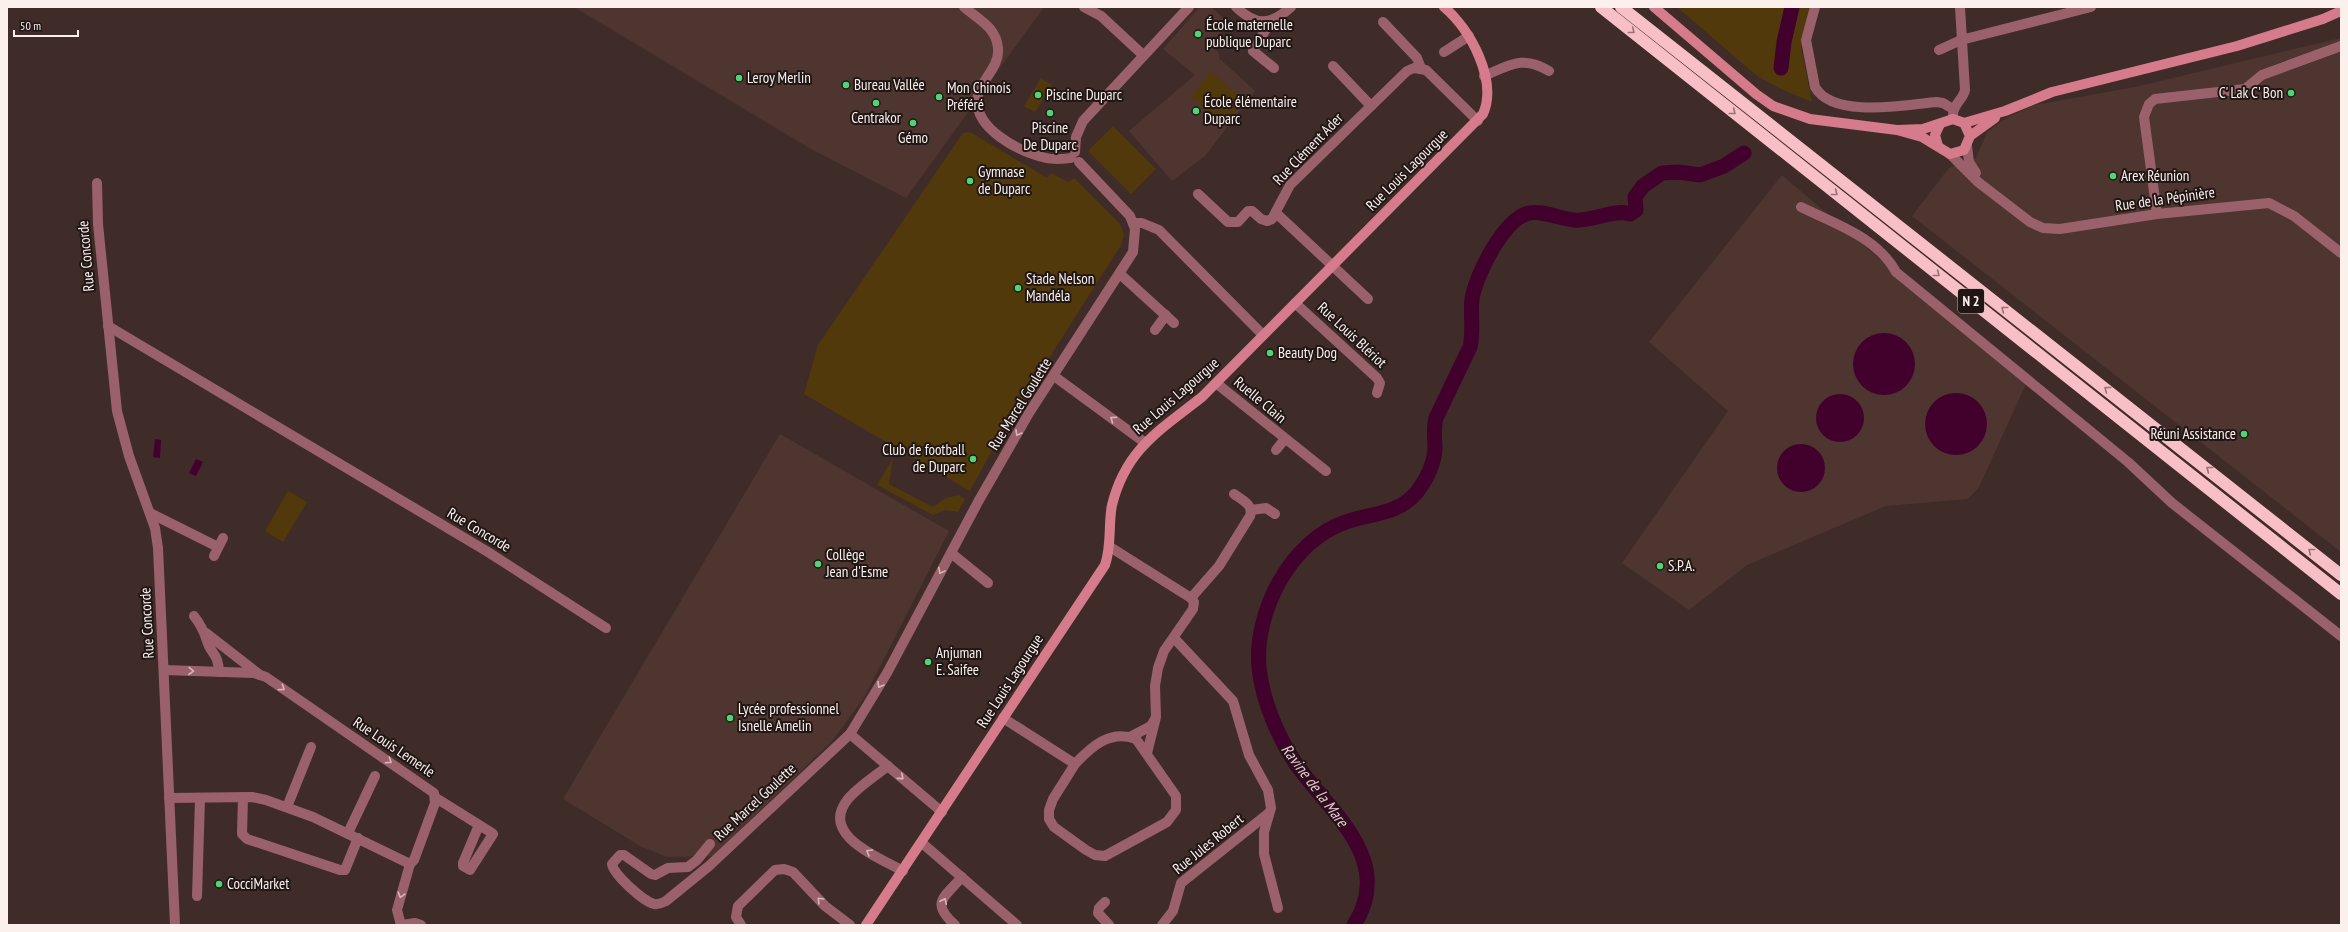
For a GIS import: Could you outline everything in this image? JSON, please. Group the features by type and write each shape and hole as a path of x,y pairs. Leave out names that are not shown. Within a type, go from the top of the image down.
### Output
{"highway":[{"name":"N 2","path":"1601,7 2341,594"},
{"name":"N 2","path":"1621,7 2341,575"}],"main road":[{"name":"Rue Louis Lagourgue","path":"866,925 922,843 1105,565 1110,548 1110,516 1113,503 1130,462 1144,442 1202,397 1483,114 1488,99 1484,76 1470,36 1460,23 1444,7"},
{"path":"1654,7 1756,94 1774,106 1810,119 1897,130 1922,137 1950,154 1960,153 1967,146 1970,136 1964,123"},
{"path":"1897,130 1923,128 1953,119 1964,123 2005,111 2046,94 2237,46 2323,19 2341,10"},
{"path":"1970,136 2005,111"},
{"path":"1938,146 1935,135 1940,124"}],"street":[{"path":"957,7 968,10 986,23 993,32 998,49 996,62 978,96 978,110 981,119 997,134 1039,156 1052,159 1075,158"},
{"path":"1084,7 1101,16 1143,55"},
{"path":"1189,7 1083,121 1076,137 1075,158 1130,216 1133,223 1142,223 1159,230 1264,335"},
{"path":"1236,7 1251,18 1270,21 1279,18 1292,7"},
{"path":"1815,7 1806,40 1815,87 1819,93 1846,105 1871,108 1936,102 1944,103 1953,109"},
{"path":"1953,119 1953,109 1964,96 1965,90 1960,7"},
{"path":"1939,50 1961,40 2091,7"},
{"path":"1270,21 1253,51 1274,68"},
{"path":"1383,22 1417,58 1421,68 1432,75 1478,120"},
{"path":"1444,52 1470,36"},
{"path":"2157,214 2144,117 2149,104 2155,99 2245,89 2262,75 2341,46"},
{"path":"1484,76 1523,62 1539,65 1549,71"},
{"path":"1333,66 1371,106"},
{"name":"Rue Clément Ader","path":"1276,213 1290,185 1407,72 1421,68"},
{"path":"1967,146 1969,162 1989,190"},
{"name":"Rue de la Pépinière","path":"1950,154 1978,182 2030,222 2051,230 2157,214 2269,203 2294,216 2341,253"},
{"name":"Rue Concorde","path":"97,183 98,224 117,411 129,456 150,512 158,548 175,925"},
{"path":"1198,194 1224,220 1232,223 1238,222 1248,211 1267,221 1272,219 1276,213 1368,299"},
{"path":"1801,207 1862,237 1874,245 1887,257 1896,272 2128,462 2172,503 2341,636"},
{"name":"Rue Marcel Goulette","path":"710,844 697,860 688,867 668,868 655,875 651,874 624,855 615,859 612,864 613,870 628,885 653,904 659,904 666,901 709,866 850,734 887,673 951,553 1029,413 1120,274 1135,244 1133,223"},
{"path":"1120,274 1174,323"},
{"name":"Rue Louis Blériot","path":"1295,303 1378,378 1380,382 1377,393"},
{"path":"1156,330 1166,315"},
{"name":"Rue Concorde","path":"108,326 488,552 606,628"},
{"path":"1054,376 1144,442"},
{"name":"Ruelle Clain","path":"1216,383 1284,440 1290,441 1326,471"},
{"name":"Ruelle Clain","path":"1276,450 1284,440"},
{"path":"1191,598 1219,566 1250,516 1251,510 1246,503 1234,494"},
{"path":"1251,510 1266,508 1275,514"},
{"path":"150,512 218,547"},
{"path":"1110,548 1191,598 1194,602 1193,609 1164,651 1158,668 1155,686 1156,717 1147,753"},
{"path":"951,553 988,583"},
{"name":"Rue Louis Lemerle","path":"194,616 206,633 260,675 430,789 436,798 414,860 410,864 396,910 402,925"},
{"name":"Rue Louis Lemerle","path":"206,633 207,641 218,659 219,672"},
{"name":"Rue Jules Robert","path":"1174,638 1233,701 1249,755 1270,796 1270,812 1264,832 1264,854 1278,908"},
{"name":"Rue Louis Lemerle","path":"164,670 260,675"},
{"path":"1130,737 1151,726 1156,717"},
{"path":"1003,718 1075,764"},
{"path":"850,734 942,812"},
{"path":"1114,737 1130,737 1136,739 1147,753 1176,796 1176,810 1167,822 1105,856 1095,855 1086,850 1054,827 1049,819 1049,810 1053,799 1075,764 1096,744 1114,737"},
{"path":"287,808 311,747"},
{"path":"888,766 849,798 839,819 842,830 848,838 903,871"},
{"path":"348,833 375,776"},
{"path":"169,798 243,797 266,800 348,833 410,864"},
{"path":"243,797 242,834 247,839 340,870 345,870 349,865 358,838"},
{"path":"197,896 200,798"},
{"path":"436,798 479,826"},
{"name":"Rue Jules Robert","path":"1162,925 1172,911 1181,883 1270,812"},
{"path":"922,843 1017,925"},
{"path":"741,925 736,917 738,906 775,870 784,868 793,872 826,906 850,925"},
{"path":"955,925 943,914 941,906 945,897 962,877"},
{"path":"1105,902 1098,913 1109,925"},
{"path":"402,925 415,923 421,925"}],"shaded area":[{"path":"574,7 1044,7 906,198 811,149"},
{"name":"École élémentaire Duparc","path":"1200,7 1211,7 1229,23 1210,45 1219,53 1219,58 1255,91 1205,156 1172,181 1129,131 1195,75 1163,49"},
{"path":"1677,7 1813,7 1801,47 1812,102 1781,89 1757,76"},
{"path":"2341,38 2341,552 1912,216 1949,168 1976,158 1987,132 2008,117 2035,105 2135,87"},
{"path":"1211,71 1244,101 1222,127 1191,96"},
{"name":"Piscine Duparc","path":"1041,78 1052,85 1035,112 1024,106"},
{"path":"1113,126 1156,169 1131,194 1088,151"},
{"path":"970,132 1047,178 1051,173 1068,182 1074,178 1120,224 1124,235 1121,245 1002,432 970,491 804,394 818,345 963,133"},
{"path":"1782,175 2026,384 1979,487 1968,499 1886,506 1747,565 1689,610 1622,563 1728,411 1649,342"},
{"path":"1884,333 1901,338 1906,342 1910,347 1915,364 1910,381 1906,386 1901,390 1884,395 1867,390 1862,386 1858,381 1853,364 1858,347 1862,342 1867,338"},
{"path":"1956,393 1973,398 1978,402 1982,407 1987,424 1982,441 1978,446 1973,450 1956,455 1939,450 1934,446 1930,441 1925,424 1930,407 1934,402 1939,398"},
{"path":"1840,394 1849,396 1857,401 1862,409 1864,418 1862,427 1857,435 1849,440 1840,442 1831,440 1823,435 1818,427 1816,418 1818,409 1823,401 1831,396"},
{"path":"780,434 949,531 865,696 833,740 713,856 667,857 640,846 563,799"},
{"path":"155,439 161,440 160,458 153,457"},
{"path":"1801,444 1810,446 1818,451 1823,459 1825,468 1823,477 1818,485 1810,490 1801,492 1792,490 1784,485 1779,477 1777,468 1779,459 1784,451 1792,446"},
{"path":"893,458 889,484 933,507 946,498 959,495 965,499 958,512 946,510 933,515 877,485"},
{"path":"196,459 203,462 196,476 189,473"},
{"path":"288,491 307,502 283,542 265,531"}],"waterway":[{"name":"Ravine de la Mare","path":"1781,68 1784,42 1792,7"},
{"name":"Ravine de la Mare","path":"1354,925 1365,901 1367,879 1363,858 1353,838 1340,818 1310,782 1289,753 1277,730 1267,705 1261,680 1259,667 1259,646 1263,624 1270,602 1280,581 1293,561 1308,545 1326,531 1355,519 1393,509 1410,500 1417,492 1429,472 1433,460 1435,449 1434,430 1436,418 1470,347 1472,335 1472,299 1479,276 1485,262 1501,236 1510,225 1520,217 1534,212 1574,220 1588,219 1617,213 1630,214 1636,210 1635,197 1643,186 1662,173 1678,172 1700,175 1724,166 1744,153"}],"place":[{"name":"École maternelle publique Duparc","path":"1198,34"},
{"name":"Leroy Merlin","path":"739,78"},
{"name":"Bureau Vallée","path":"846,85"},
{"name":"C' Lak C' Bon","path":"2291,93"},
{"name":"Piscine Duparc","path":"1038,95"},
{"name":"Mon Chinois Préféré","path":"939,97"},
{"name":"Centrakor","path":"876,103"},
{"name":"École élémentaire Duparc","path":"1196,111"},
{"name":"Piscine De Duparc","path":"1050,113"},
{"name":"Gémo","path":"913,123"},
{"name":"Arex Réunion","path":"2113,176"},
{"name":"Gymnase de Duparc","path":"970,181"},
{"name":"Stade Nelson Mandéla","path":"1018,288"},
{"name":"Beauty Dog","path":"1270,353"},
{"name":"Réuni Assistance","path":"2244,434"},
{"name":"Club de football de Duparc","path":"973,459"},
{"name":"Collège Jean d'Esme","path":"818,564"},
{"name":"S.P.A.","path":"1660,566"},
{"name":"Anjuman E. Saifee","path":"928,662"},
{"name":"Lycée professionnel Isnelle Amelin","path":"730,718"},
{"name":"CocciMarket","path":"219,884"}]}
